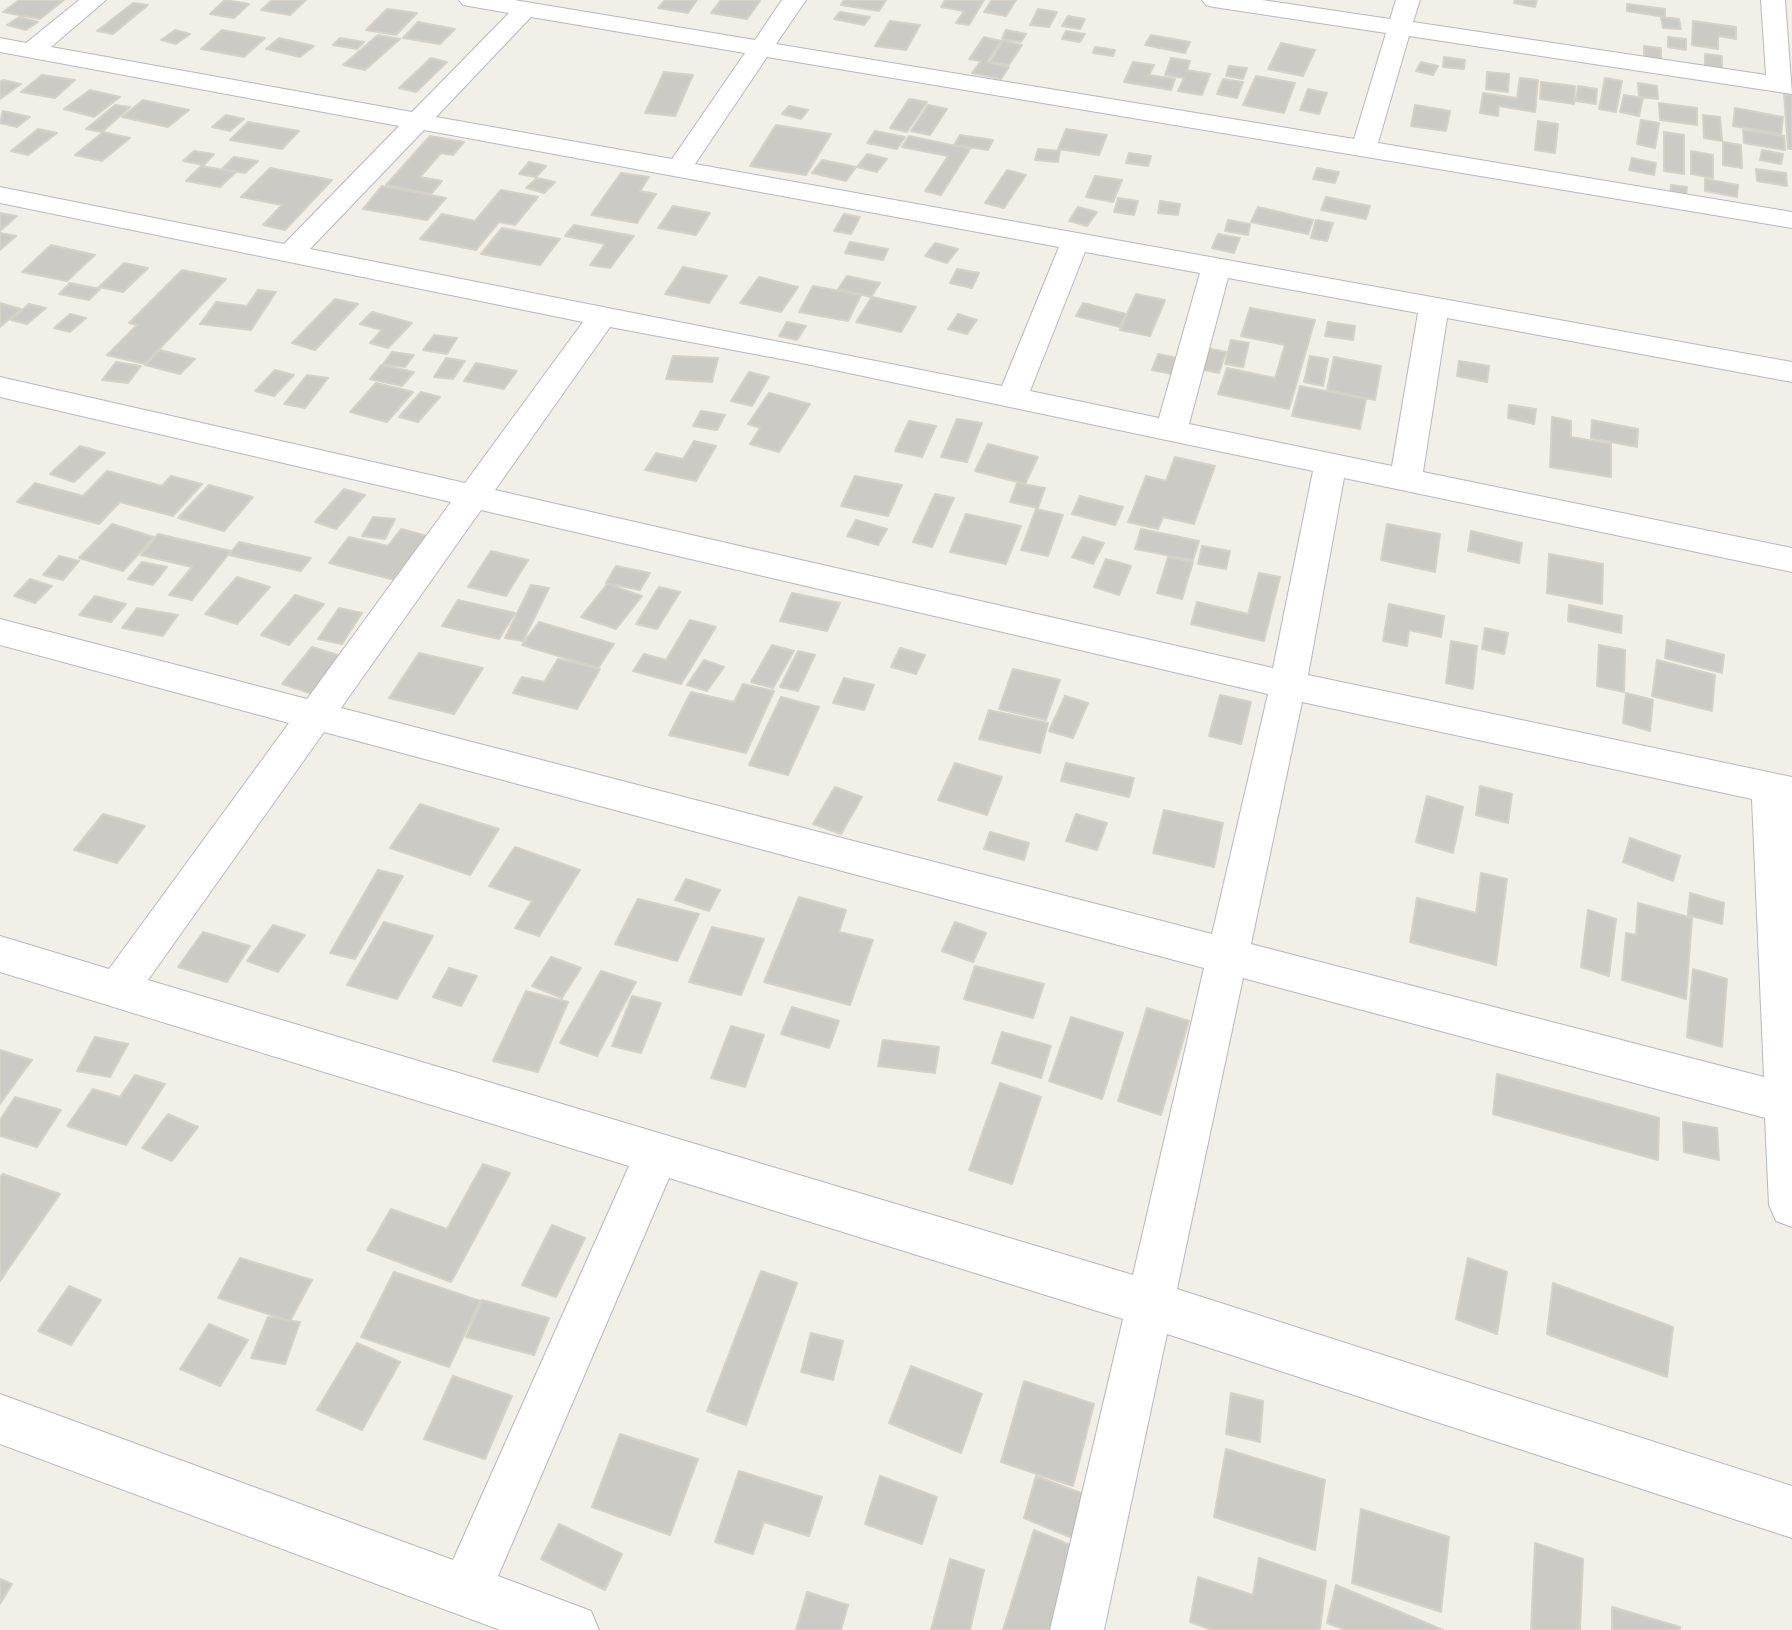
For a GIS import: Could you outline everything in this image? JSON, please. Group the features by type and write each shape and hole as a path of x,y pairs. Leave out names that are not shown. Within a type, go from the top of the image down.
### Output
{"street":[{"path":"31,51 94,0"},
{"path":"471,0 1363,151 1792,220"},
{"path":"677,171 794,0"},
{"path":"1214,0 1785,85 1773,0"},
{"path":"1363,151 1408,0"},
{"path":"289,255 526,9"},
{"path":"0,45 677,171 1792,372"},
{"path":"0,195 1012,398 1792,560"},
{"path":"1012,398 1075,242"},
{"path":"1171,431 1216,268"},
{"path":"1406,480 1434,307"},
{"path":"118,989 602,317"},
{"path":"0,387 1288,685 1781,789 1792,1205"},
{"path":"1077,1630 1288,685 1330,464"},
{"path":"0,632 1790,1105"},
{"path":"0,954 1149,1305 1792,1512"},
{"path":"466,1590 657,1153"},
{"path":"0,1419 572,1630"}],"building":[{"path":"19,0 64,0 40,19 3,12"},
{"path":"225,0 249,4 234,18 210,14"},
{"path":"272,0 306,0 290,15 261,10"},
{"path":"665,0 697,0 688,13 658,8"},
{"path":"721,0 760,1 747,19 711,13"},
{"path":"844,0 886,0 879,11 841,5"},
{"path":"945,0 984,0 969,25 956,23 964,11 941,7"},
{"path":"992,0 1016,0 1006,16 984,12"},
{"path":"1515,0 1537,0 1535,7 1514,3"},
{"path":"133,3 148,5 113,34 97,31"},
{"path":"1627,4 1665,9 1665,17 1627,11"},
{"path":"387,9 417,13 396,35 366,30"},
{"path":"1038,9 1057,12 1049,27 1030,25"},
{"path":"840,12 870,17 864,25 834,19"},
{"path":"1068,16 1085,19 1080,29 1062,26"},
{"path":"19,17 38,22 26,30 7,25"},
{"path":"1661,17 1679,19 1681,29 1663,28"},
{"path":"890,21 920,25 906,50 875,46"},
{"path":"1693,21 1736,27 1736,39 1718,36 1718,49 1692,45"},
{"path":"418,22 455,29 440,44 403,38"},
{"path":"175,30 190,34 176,44 161,40"},
{"path":"222,30 265,38 244,57 201,49"},
{"path":"1006,30 1026,34 1021,42 1002,39"},
{"path":"1066,31 1085,34 1080,42 1062,39"},
{"path":"378,35 400,39 365,70 343,65"},
{"path":"1151,35 1190,42 1185,53 1145,45"},
{"path":"984,37 1001,41 987,62 1009,67 1001,79 972,73 981,61 969,59"},
{"path":"1668,37 1686,39 1686,50 1668,47"},
{"path":"279,38 314,46 300,57 266,49"},
{"path":"340,38 364,42 357,49 333,45"},
{"path":"1003,41 1022,45 1009,65 990,62"},
{"path":"1281,43 1315,50 1303,76 1268,69"},
{"path":"1644,46 1661,48 1661,61 1644,58"},
{"path":"1095,47 1115,50 1113,56 1093,53"},
{"path":"1705,54 1722,56 1722,68 1705,66"},
{"path":"1444,57 1465,60 1464,69 1443,67"},
{"path":"431,58 447,62 416,92 399,88"},
{"path":"1171,58 1190,61 1187,70 1210,74 1202,95 1178,91 1184,78 1165,75"},
{"path":"1133,62 1154,65 1149,75 1175,79 1171,90 1124,82"},
{"path":"1421,62 1438,66 1433,75 1416,71"},
{"path":"1229,66 1247,68 1243,79 1226,76"},
{"path":"664,72 693,75 675,116 645,113"},
{"path":"1487,72 1509,74 1508,92 1486,89"},
{"path":"42,75 75,80 55,98 21,92"},
{"path":"1256,76 1295,83 1284,113 1243,105"},
{"path":"1520,78 1538,80 1535,112 1499,106 1498,116 1480,113 1483,93 1517,98"},
{"path":"1605,78 1622,81 1616,112 1599,109"},
{"path":"1223,79 1243,82 1237,98 1217,94"},
{"path":"3,80 21,84 0,99 0,82"},
{"path":"1541,82 1575,86 1574,104 1540,99"},
{"path":"1638,83 1657,86 1658,99 1639,97"},
{"path":"1578,86 1597,89 1596,104 1576,101"},
{"path":"1308,89 1327,93 1319,114 1300,110"},
{"path":"90,90 120,97 94,117 64,109"},
{"path":"1784,94 1792,95 1792,149 1788,149"},
{"path":"1624,95 1643,98 1639,116 1620,112"},
{"path":"909,99 927,102 907,132 890,128"},
{"path":"143,100 189,110 168,127 122,117"},
{"path":"1659,103 1697,108 1697,125 1660,120"},
{"path":"115,105 130,107 102,132 86,129"},
{"path":"928,105 947,109 930,135 911,131"},
{"path":"1415,105 1450,111 1446,131 1411,126"},
{"path":"789,106 808,110 801,119 782,114"},
{"path":"1735,108 1783,117 1781,134 1733,126"},
{"path":"3,111 30,117 17,127 0,123"},
{"path":"226,115 244,119 230,131 212,127"},
{"path":"1703,115 1720,117 1722,141 1704,138"},
{"path":"1641,120 1659,123 1655,148 1637,144"},
{"path":"1538,121 1558,124 1555,153 1535,150"},
{"path":"248,122 299,131 282,149 230,140"},
{"path":"776,125 831,134 806,175 750,166"},
{"path":"38,129 57,133 28,155 11,151"},
{"path":"1066,129 1107,135 1099,155 1058,149"},
{"path":"1743,130 1784,136 1785,150 1744,143"},
{"path":"875,131 905,137 897,149 867,143"},
{"path":"103,132 130,138 102,161 75,155"},
{"path":"1664,132 1684,135 1684,174 1664,171"},
{"path":"960,135 993,140 988,150 954,145"},
{"path":"430,136 464,142 453,155 441,153 420,177 442,181 431,194 386,185"},
{"path":"909,136 970,149 941,195 925,191 948,156 902,147"},
{"path":"1723,142 1741,145 1742,168 1723,165"},
{"path":"1038,149 1060,151 1058,162 1035,160"},
{"path":"1762,150 1783,154 1781,164 1760,160"},
{"path":"194,151 214,154 204,165 183,161"},
{"path":"1691,151 1713,155 1713,178 1691,174"},
{"path":"1129,153 1151,156 1148,166 1126,163"},
{"path":"867,154 887,159 877,172 857,167"},
{"path":"234,157 258,161 245,173 222,169"},
{"path":"1632,158 1656,163 1654,175 1629,170"},
{"path":"822,160 856,167 846,181 812,173"},
{"path":"529,162 546,166 536,177 519,174"},
{"path":"201,166 236,172 220,187 186,181"},
{"path":"270,168 332,180 285,230 263,225 282,205 241,197"},
{"path":"1317,168 1339,172 1335,183 1313,179"},
{"path":"1756,169 1786,173 1787,186 1757,181"},
{"path":"1007,170 1026,175 1004,208 985,203"},
{"path":"621,173 649,177 640,191 656,194 637,223 591,215"},
{"path":"1095,176 1122,180 1113,202 1086,197"},
{"path":"537,178 555,182 544,193 526,188"},
{"path":"1705,179 1738,185 1737,197 1705,191"},
{"path":"1671,185 1687,187 1685,203 1670,200"},
{"path":"382,186 446,198 427,220 363,209"},
{"path":"501,190 538,197 515,225 499,222 476,250 420,239 442,214 475,221"},
{"path":"1326,197 1370,206 1366,219 1321,210"},
{"path":"1118,198 1138,201 1134,215 1114,212"},
{"path":"1160,201 1180,204 1178,215 1158,213"},
{"path":"673,206 710,213 696,235 658,228"},
{"path":"1078,207 1097,212 1087,226 1069,221"},
{"path":"1258,207 1313,220 1308,234 1251,222"},
{"path":"0,213 17,216 0,231"},
{"path":"844,214 860,217 851,234 834,231"},
{"path":"1228,220 1250,224 1248,235 1225,231"},
{"path":"1316,220 1333,223 1327,241 1311,238"},
{"path":"574,225 634,236 610,268 590,265 605,244 565,236"},
{"path":"502,228 560,239 540,265 481,254"},
{"path":"0,233 16,236 0,250"},
{"path":"1218,234 1240,238 1234,253 1212,248"},
{"path":"850,242 888,249 883,260 845,253"},
{"path":"935,243 958,249 947,263 925,256"},
{"path":"51,245 95,255 67,281 22,272"},
{"path":"124,263 148,268 123,292 99,287"},
{"path":"683,267 727,276 709,303 665,294"},
{"path":"957,269 979,273 972,288 950,283"},
{"path":"182,270 226,279 145,364 107,355 137,325 129,323"},
{"path":"847,276 880,283 871,297 838,289"},
{"path":"759,277 798,287 781,312 740,303"},
{"path":"70,283 100,289 89,300 59,294"},
{"path":"813,286 861,295 848,321 799,312"},
{"path":"258,290 276,292 251,330 200,324 216,302 247,306"},
{"path":"1136,294 1165,300 1150,336 1120,330"},
{"path":"872,297 916,307 901,332 856,322"},
{"path":"335,299 358,304 315,350 292,343"},
{"path":"0,303 21,309 0,327"},
{"path":"1083,303 1126,314 1120,327 1076,316"},
{"path":"29,304 46,308 27,324 11,320"},
{"path":"1250,308 1315,320 1289,409 1218,394 1227,368 1275,378 1285,345 1241,336"},
{"path":"372,312 412,323 388,348 370,343 382,330 360,324"},
{"path":"70,314 86,318 70,332 54,328"},
{"path":"958,314 977,320 967,334 948,329"},
{"path":"787,322 806,326 797,340 779,336"},
{"path":"1328,322 1355,326 1353,340 1325,336"},
{"path":"434,335 457,338 447,354 423,350"},
{"path":"1231,340 1249,343 1243,367 1225,364"},
{"path":"1201,347 1226,352 1219,373 1194,368"},
{"path":"160,350 195,359 180,374 145,365"},
{"path":"392,352 414,355 405,367 383,364"},
{"path":"1158,354 1182,359 1177,375 1152,370"},
{"path":"673,356 718,358 712,382 666,379"},
{"path":"1310,356 1328,359 1323,386 1304,382"},
{"path":"1334,357 1381,366 1375,400 1327,390"},
{"path":"446,358 465,361 453,379 434,377"},
{"path":"1459,361 1489,366 1487,382 1457,376"},
{"path":"116,362 141,366 128,383 102,380"},
{"path":"476,363 517,371 504,389 464,381"},
{"path":"381,365 414,372 402,386 370,379"},
{"path":"275,370 294,375 274,396 255,391"},
{"path":"749,372 769,377 752,406 731,401"},
{"path":"307,375 328,378 305,408 284,404"},
{"path":"376,383 413,392 387,422 350,412"},
{"path":"1300,386 1366,399 1360,429 1292,416"},
{"path":"421,392 440,397 418,422 399,417"},
{"path":"769,393 810,404 779,452 750,444 760,428 748,424"},
{"path":"1509,405 1536,409 1534,424 1508,418"},
{"path":"701,411 725,415 717,430 693,426"},
{"path":"1552,417 1571,421 1571,437 1611,444 1611,477 1550,467"},
{"path":"957,419 982,423 967,462 941,457"},
{"path":"1592,420 1638,429 1637,447 1591,438"},
{"path":"909,421 936,426 922,457 895,451"},
{"path":"694,441 716,446 696,481 645,470 656,453 683,459"},
{"path":"988,444 1038,457 1025,484 975,471"},
{"path":"80,446 105,453 74,482 50,474"},
{"path":"1175,457 1215,466 1194,524 1163,517 1158,529 1128,522 1146,476 1166,481"},
{"path":"107,471 162,486 171,476 202,484 173,516 120,502 99,524 17,502 35,483 83,496"},
{"path":"855,476 902,485 888,516 841,506"},
{"path":"1017,483 1045,488 1038,508 1010,502"},
{"path":"209,485 253,497 224,531 178,518"},
{"path":"344,489 365,495 336,529 315,522"},
{"path":"935,494 954,498 932,547 913,542"},
{"path":"1080,496 1123,507 1115,525 1072,514"},
{"path":"1036,509 1063,515 1048,556 1021,550"},
{"path":"966,514 1021,526 1006,564 950,552"},
{"path":"373,517 395,519 385,539 362,536"},
{"path":"856,520 887,529 878,545 847,536"},
{"path":"112,524 154,537 123,571 79,558"},
{"path":"1387,524 1440,534 1435,572 1381,560"},
{"path":"401,529 427,536 395,580 329,563 349,537 388,546"},
{"path":"1141,529 1199,541 1193,560 1135,549"},
{"path":"1471,531 1522,543 1519,563 1468,551"},
{"path":"158,534 231,551 192,600 169,595 192,567 141,555"},
{"path":"1083,537 1104,543 1093,564 1072,557"},
{"path":"239,542 311,558 301,571 229,555"},
{"path":"1202,546 1230,551 1226,569 1198,564"},
{"path":"491,551 528,560 506,596 468,587"},
{"path":"1549,554 1603,564 1602,604 1547,593"},
{"path":"59,556 79,561 63,580 43,575"},
{"path":"1168,557 1193,562 1182,599 1157,593"},
{"path":"1106,559 1131,566 1119,595 1094,587"},
{"path":"142,562 167,567 153,585 128,579"},
{"path":"616,566 650,573 640,590 606,583"},
{"path":"1259,573 1280,577 1264,641 1191,624 1197,602 1248,614"},
{"path":"237,577 270,587 237,624 205,614"},
{"path":"30,579 52,586 35,603 14,596"},
{"path":"607,584 642,596 616,629 581,617"},
{"path":"531,585 549,588 523,641 505,638"},
{"path":"659,587 680,592 657,629 636,624"},
{"path":"792,593 840,603 827,631 780,621"},
{"path":"295,595 324,604 289,645 261,635"},
{"path":"95,596 126,604 111,622 79,615"},
{"path":"458,600 515,613 499,639 442,626"},
{"path":"1389,604 1444,616 1441,637 1409,630 1407,646 1383,641"},
{"path":"1569,605 1622,616 1621,633 1568,621"},
{"path":"137,608 178,615 163,636 122,628"},
{"path":"339,608 362,613 342,644 318,639"},
{"path":"690,620 716,627 681,684 633,671 644,654 666,660"},
{"path":"539,622 614,644 598,668 522,645"},
{"path":"1485,628 1508,633 1504,654 1482,649"},
{"path":"1667,640 1724,655 1722,673 1665,658"},
{"path":"1451,641 1477,646 1473,689 1446,683"},
{"path":"772,645 794,651 773,688 751,682"},
{"path":"1599,645 1625,650 1624,692 1597,686"},
{"path":"312,647 348,658 319,696 282,684"},
{"path":"900,648 925,655 916,674 891,667"},
{"path":"798,651 815,655 798,691 780,687"},
{"path":"419,653 483,668 454,714 389,698"},
{"path":"558,659 600,669 577,709 513,693 522,677 544,682"},
{"path":"704,660 724,667 707,691 687,685"},
{"path":"1657,660 1715,675 1712,711 1652,696"},
{"path":"1013,669 1060,680 1046,720 999,709"},
{"path":"844,678 874,685 864,710 833,703"},
{"path":"743,684 774,691 746,753 669,735 691,692 734,702"},
{"path":"1626,693 1653,700 1650,731 1623,723"},
{"path":"1220,695 1251,702 1241,744 1209,736"},
{"path":"1065,696 1088,703 1073,738 1049,731"},
{"path":"781,697 819,707 788,775 749,765"},
{"path":"989,710 1048,723 1040,753 979,739"},
{"path":"955,763 1002,777 987,815 938,800"},
{"path":"1066,763 1134,778 1129,797 1061,781"},
{"path":"1480,786 1512,794 1508,823 1476,815"},
{"path":"835,787 862,797 841,834 813,824"},
{"path":"1427,796 1463,807 1453,853 1416,842"},
{"path":"420,804 499,829 470,875 390,848"},
{"path":"1164,810 1223,823 1214,867 1153,853"},
{"path":"103,814 145,826 117,863 74,850"},
{"path":"1076,814 1107,823 1097,850 1066,841"},
{"path":"990,832 1029,843 1024,860 984,849"},
{"path":"1630,838 1680,856 1673,881 1623,862"},
{"path":"515,847 580,870 539,936 515,928 532,901 489,886"},
{"path":"378,870 403,876 355,959 330,953"},
{"path":"1481,873 1507,879 1496,965 1410,942 1417,898 1476,913"},
{"path":"686,879 720,890 709,911 675,900"},
{"path":"1690,893 1724,903 1722,924 1688,915"},
{"path":"799,897 846,910 839,932 873,940 850,1005 764,982"},
{"path":"638,899 699,914 677,961 615,944"},
{"path":"1638,903 1692,918 1686,999 1622,980 1626,933 1636,935"},
{"path":"1588,910 1616,919 1609,976 1581,967"},
{"path":"384,922 433,936 397,999 347,985"},
{"path":"955,922 986,933 973,962 942,951"},
{"path":"273,925 305,935 278,972 247,961"},
{"path":"712,927 764,939 741,995 689,982"},
{"path":"203,932 250,946 227,982 178,967"},
{"path":"551,957 581,968 562,998 532,986"},
{"path":"975,966 1044,984 1033,1018 964,999"},
{"path":"449,968 477,976 461,1006 433,997"},
{"path":"1693,969 1727,979 1722,1047 1687,1037"},
{"path":"601,971 636,982 597,1056 560,1043"},
{"path":"526,991 568,1002 538,1072 493,1061"},
{"path":"632,996 661,1003 641,1053 612,1046"},
{"path":"792,1007 839,1021 829,1048 781,1034"},
{"path":"1147,1008 1189,1021 1161,1115 1118,1101"},
{"path":"1071,1017 1123,1033 1102,1099 1049,1081"},
{"path":"731,1026 764,1035 745,1087 711,1078"},
{"path":"1002,1032 1051,1046 1041,1078 992,1063"},
{"path":"95,1037 128,1044 110,1077 77,1071"},
{"path":"883,1040 939,1047 935,1073 878,1066"},
{"path":"0,1050 32,1060 0,1104"},
{"path":"1497,1074 1659,1118 1658,1160 1493,1114"},
{"path":"135,1075 165,1084 126,1145 67,1126 93,1089 120,1097"},
{"path":"1000,1083 1041,1097 1012,1184 969,1170"},
{"path":"15,1097 61,1110 37,1147 0,1136 0,1120"},
{"path":"168,1114 198,1127 172,1161 142,1148"},
{"path":"1683,1122 1717,1128 1719,1160 1684,1152"},
{"path":"483,1164 510,1173 451,1282 367,1250 391,1209 447,1229"},
{"path":"3,1174 60,1194 0,1281 0,1177"},
{"path":"552,1225 585,1238 556,1297 522,1285"},
{"path":"240,1258 312,1280 290,1321 218,1298"},
{"path":"1468,1258 1507,1272 1497,1334 1456,1319"},
{"path":"761,1271 797,1283 746,1425 707,1411"},
{"path":"394,1272 480,1301 449,1367 361,1337"},
{"path":"1553,1283 1673,1327 1667,1377 1547,1334"},
{"path":"69,1286 101,1300 71,1345 38,1331"},
{"path":"482,1300 549,1318 534,1355 466,1337"},
{"path":"268,1317 300,1322 285,1364 251,1358"},
{"path":"209,1324 248,1340 220,1386 180,1369"},
{"path":"811,1333 843,1341 833,1380 801,1372"},
{"path":"357,1343 400,1362 362,1430 317,1410"},
{"path":"911,1366 982,1394 961,1453 889,1423"},
{"path":"453,1376 512,1396 485,1459 424,1439"},
{"path":"1024,1381 1094,1404 1073,1486 1001,1462"},
{"path":"1231,1393 1263,1401 1260,1442 1226,1434"},
{"path":"620,1434 698,1459 670,1535 592,1507"},
{"path":"1226,1449 1325,1480 1315,1550 1214,1517"},
{"path":"739,1471 822,1497 809,1536 764,1522 753,1554 715,1542"},
{"path":"880,1476 937,1497 922,1544 865,1524"},
{"path":"1036,1476 1094,1498 1082,1542 1024,1518"},
{"path":"1361,1509 1449,1537 1441,1612 1352,1583"},
{"path":"559,1524 622,1554 605,1590 541,1559"},
{"path":"1034,1530 1080,1549 1057,1630 1003,1630"},
{"path":"1535,1543 1583,1559 1580,1630 1531,1630"},
{"path":"1259,1558 1326,1581 1320,1630 1212,1630 1190,1622 1198,1577 1253,1595"},
{"path":"950,1559 984,1570 970,1630 931,1630"},
{"path":"0,1579 12,1584 0,1604"},
{"path":"1336,1585 1443,1630 1345,1630 1327,1623"},
{"path":"807,1592 848,1605 841,1630 796,1630"},
{"path":"1612,1607 1680,1627 1680,1630 1612,1630"}]}
